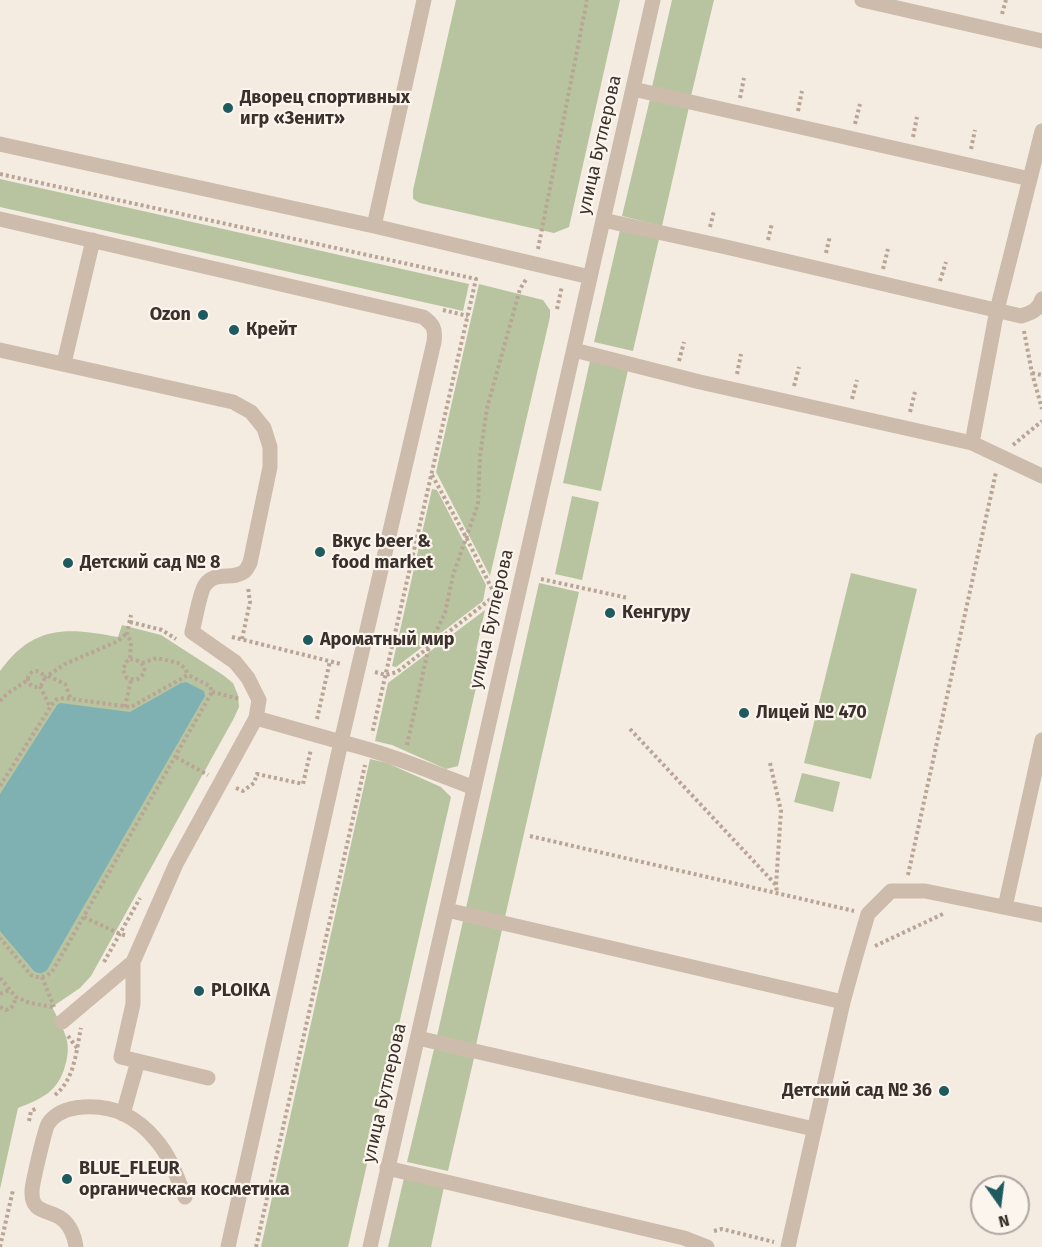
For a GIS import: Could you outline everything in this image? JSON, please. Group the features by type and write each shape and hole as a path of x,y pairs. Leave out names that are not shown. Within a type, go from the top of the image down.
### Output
{"street":[{"path":"374,226 424,0"},
{"name":"улица Бутлерова","path":"370,1247 653,0"},
{"path":"862,0 1042,41"},
{"path":"633,89 1030,179"},
{"path":"972,443 997,310 1042,131"},
{"path":"0,144 374,226 590,277"},
{"path":"0,219 423,317 431,323 435,332 228,1247"},
{"path":"603,220 716,244 1021,316 1033,312 1041,304 1042,299"},
{"path":"64,363 93,240"},
{"path":"0,350 233,402 251,412 264,429 270,447 270,467 250,563 245,572 212,578 204,586 192,632 235,662 248,678 259,700 256,718 214,779 143,939 134,962 133,1004 122,1057 208,1078"},
{"path":"573,350 700,382 972,443 1042,476"},
{"path":"256,718 404,760 474,788"},
{"path":"1005,908 1042,740"},
{"path":"788,1246 843,1002 868,914 891,891 924,891 1042,915"},
{"path":"447,910 843,1002"},
{"path":"62,1022 134,962"},
{"path":"418,1038 814,1129"},
{"path":"123,1114 138,1061"},
{"path":"76,1247 72,1231 62,1219 39,1209 32,1201 32,1189 47,1125 60,1113 94,1106 123,1114 142,1125 156,1140 172,1165 185,1197"},
{"path":"387,1168 684,1238 707,1247"}],"path":[{"path":"404,760 429,646 445,613 453,575 478,504 480,456 487,408 520,289 535,264 587,0"},
{"path":"0,174 476,279"},
{"path":"1021,316 1032,373 1042,409"},
{"path":"1032,373 1042,375"},
{"path":"905,891 1000,456 1042,421"},
{"path":"431,474 494,591"},
{"path":"242,639 250,602 245,572"},
{"path":"541,579 628,598"},
{"path":"231,637 386,675 397,672 492,598"},
{"path":"28,680 35,687 40,686 46,677 64,664 118,641 127,633 131,615"},
{"path":"130,622 162,630 184,645 192,632"},
{"path":"127,633 131,643 130,659"},
{"path":"0,938 32,975 42,977 52,972 212,692 210,686 188,675 185,668 178,663 157,658 142,663"},
{"path":"130,659 137,659 142,663 144,673 141,678 131,680 124,675 126,662 130,659"},
{"path":"176,757 214,779 243,790 254,783 257,774 303,784 330,661"},
{"path":"0,701 28,680 29,675 38,671 46,677 65,684 71,699"},
{"path":"0,786 57,699 125,707 136,705 188,675"},
{"path":"125,707 131,680"},
{"path":"40,686 50,707"},
{"path":"212,692 242,700 240,690"},
{"path":"630,729 776,885"},
{"path":"770,763 781,811 777,894"},
{"path":"213,766 214,779"},
{"path":"530,836 868,914"},
{"path":"99,970 142,894"},
{"path":"856,955 973,900"},
{"path":"84,917 120,934 143,939"},
{"path":"0,978 3,991 16,997 44,1006 61,1005"},
{"path":"0,1007 6,1010 11,1008 16,997"},
{"path":"713,1231 722,1229 788,1246"}],"green space":[{"path":"456,0 620,0 569,227 554,233 420,203 413,199 413,190"},
{"path":"672,0 714,0 691,96 652,87"},
{"path":"650,99 689,107 662,226 622,216"},
{"path":"0,179 469,284 463,311 0,207"},
{"path":"620,230 659,239 633,351 594,342"},
{"path":"479,284 543,300 550,310 490,576 436,472"},
{"path":"590,361 628,370 601,491 563,483"},
{"path":"432,489 437,490 486,585 483,601 396,667 392,666"},
{"path":"572,496 599,502 582,580 555,574"},
{"path":"851,573 917,589 871,779 804,763"},
{"path":"539,583 579,592 505,917 466,908"},
{"path":"485,610 476,651 484,653 458,766 446,769 392,745 375,741 388,683"},
{"path":"122,625 161,635 223,675 233,683 238,695 239,707 91,976 80,988 52,1007 67,1040 66,1063 58,1082 48,1093 18,1108 0,1189 0,671 12,656 38,637 67,631 118,637"},
{"path":"370,759 387,763 441,787 451,797 348,1247 261,1247"},
{"path":"802,773 840,782 833,812 794,802"},
{"path":"463,921 502,930 476,1045 437,1036"},
{"path":"434,1049 474,1058 448,1171 407,1162"},
{"path":"404,1178 444,1187 431,1247 388,1247"}],"water":[{"path":"186,682 204,691 205,696 47,970 42,973 34,971 0,931 0,794 60,703 130,712"}],"place":[{"name":"Дворец спортивных игр «Зенит»","path":"228,108"},
{"name":"Ozon","path":"203,315"},
{"name":"Крейт","path":"234,330"},
{"name":"Вкус beer & food market","path":"320,552"},
{"name":"Детский сад № 8","path":"68,563"},
{"name":"Кенгуру","path":"610,613"},
{"name":"Ароматный мир","path":"308,640"},
{"name":"Лицей № 470","path":"744,713"},
{"name":"PLOIKA","path":"199,991"},
{"name":"Детский сад № 36","path":"944,1091"},
{"name":"BLUE_FLEUR органическая косметика","path":"67,1179"}]}
